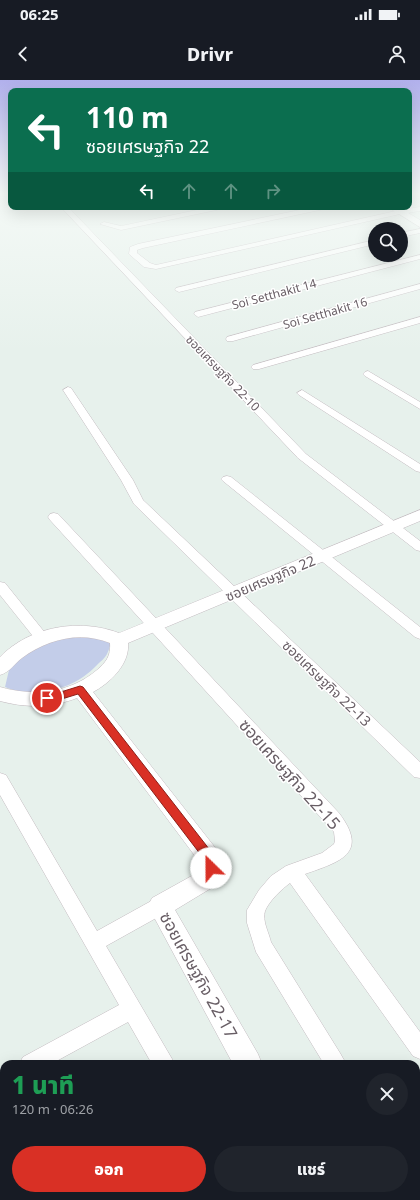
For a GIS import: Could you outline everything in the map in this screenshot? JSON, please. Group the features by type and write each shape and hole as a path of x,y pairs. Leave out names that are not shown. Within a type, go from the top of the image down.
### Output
{"street":[{"name":"ซอยเศรษฐกิจ 22-10","path":"102,246 302,456 420,547"},
{"path":"144,246 133,249 134,254 147,265 156,267 242,246"},
{"path":"179,290 358,246"},
{"name":"Soi Setthakit 14","path":"198,314 420,257"},
{"name":"Soi Setthakit 16","path":"230,339 420,286"},
{"path":"256,367 420,320"},
{"path":"368,374 420,406"},
{"name":"ซอยเศรษฐกิจ 22-13","path":"68,390 127,480 138,502 420,772"},
{"path":"302,392 420,469"},
{"path":"227,479 420,634"},
{"name":"ซอยเศรษฐกิจ 22","path":"119,640 420,515"},
{"path":"54,518 154,626"},
{"path":"0,586 41,637"},
{"name":"ซอยเศรษฐกิจ 22-15","path":"154,626 333,818 342,830 344,841 341,849 328,858 292,871"},
{"path":"0,668 18,650 41,637 57,634 88,632 108,634 119,640 121,653 115,663 100,678 80,689 65,695 47,698 22,699 0,694"},
{"name":"ซอยเศรษฐกิจ 22-17","path":"80,689 209,857 211,868 206,880 160,906 246,1060"},
{"path":"0,780 162,1060"},
{"path":"334,1060 263,946 256,923 256,910 265,896 277,882 292,871 420,1049"},
{"path":"94,942 160,906"},
{"path":"37,1060 132,1009"}],"shaded area":[{"path":"89,635 111,642 111,644 104,658 78,680 54,690 41,692 17,691 5,687 9,670 22,653 40,643 69,636"}],"route":[{"path":"47,698 65,695 80,689 202,850 209,857 211,868"}]}
